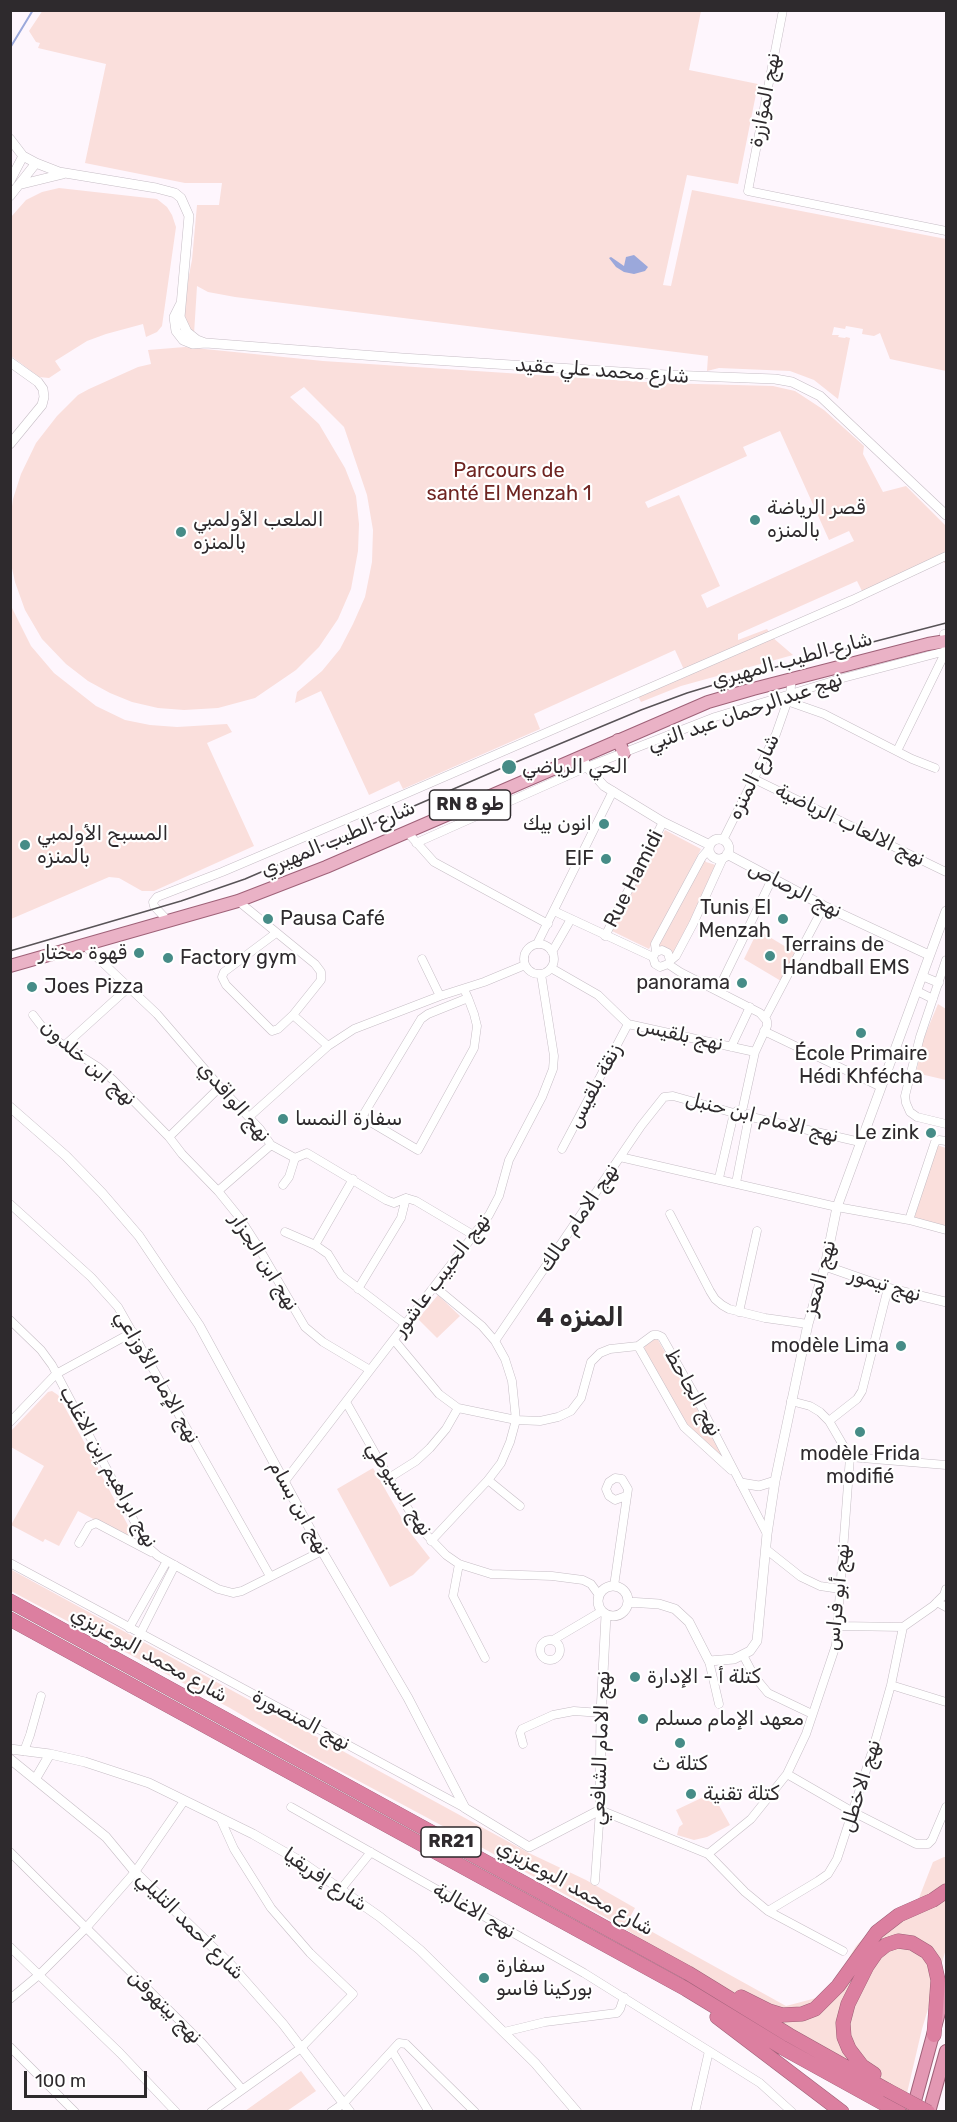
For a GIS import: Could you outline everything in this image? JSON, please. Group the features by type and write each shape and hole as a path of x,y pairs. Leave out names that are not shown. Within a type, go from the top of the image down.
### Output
{"highway":[{"name":"شارع محمد البوعزيزي","path":"10,1601 688,1973 885,2093 899,2112"},
{"name":"شارع محمد البوعزيزي","path":"10,1619 681,1987 783,2048 929,2112"},
{"path":"688,1973 712,1982 769,2011 782,2015 802,2014 815,2009 824,2002 877,1932 899,1915 940,1899 946,1891"},
{"path":"885,2093 882,2081 862,2066 849,2049 844,2037 843,2023 848,2004 862,1975 876,1953 886,1945 898,1941 912,1943 927,1952 934,1962 938,1980 933,2035"},
{"path":"681,1987 842,2112"},
{"path":"912,2112 946,1987"},
{"path":"929,2112 946,2051"}],"main road":[{"name":"شارع الطيب المهيري","path":"10,966 238,901 326,867 708,702 792,678 946,640"},
{"path":"618,740 624,753"}],"street":[{"name":"نهج المؤازرة","path":"783,10 748,191 946,231"},
{"name":"شارع محمد علي عقيد","path":"10,139 23,156 36,164 67,174 156,188 174,193 181,198 189,216 180,305 173,324 178,336 188,344 206,343 402,358 678,376 775,379 792,382 820,396 946,516"},
{"path":"11,180 23,156"},
{"path":"10,196 36,164"},
{"path":"22,184 67,174"},
{"path":"10,175 11,180"},
{"path":"10,362 38,382 43,389 44,397 42,405 10,444"},
{"path":"168,921 154,906 153,902 157,897 368,810 852,600 946,556"},
{"path":"897,751 946,640"},
{"name":"نهج عبدالرحمان عبد النبي","path":"416,843 587,767 714,717 789,697 946,640"},
{"name":"شارع المنزه","path":"723,840 776,734 789,697 792,678"},
{"path":"789,697 935,768"},
{"name":"نهج الرصاص","path":"582,756 587,767 604,786 710,847 714,857 725,856 929,955"},
{"name":"نهج الالعاب الرياضية","path":"754,779 946,872"},
{"path":"537,944 548,948 554,960 551,968 541,974 534,974 525,965 526,952 537,944 548,924 613,791"},
{"name":"Rue Hamidi","path":"606,936 663,822"},
{"path":"405,832 410,834 434,862 548,924"},
{"path":"723,840 716,840 702,858 657,941 654,955 657,966 663,967 676,956 725,856"},
{"name":"نهج الرصاص","path":"723,840 727,844 725,856"},
{"path":"718,990 772,879"},
{"path":"238,901 315,964 321,972 321,980 293,1015 278,1029 270,1030 226,985 222,977 224,972 276,933"},
{"path":"765,1018 824,906"},
{"path":"554,911 606,936 654,955 665,951 669,956 669,962 680,972 750,1007 765,1018 767,1026 755,1053 743,1107 734,1113 718,1178"},
{"name":"نهج المعز","path":"743,1655 757,1641 767,1534 775,1481 808,1324 825,1266 837,1207 946,911"},
{"path":"552,952 571,919"},
{"name":"نهج الواقدي","path":"84,945 157,1014 271,1145 295,1158 307,1153 394,1203 406,1198 416,1201 475,1236"},
{"path":"422,959 440,996"},
{"path":"946,960 920,1037 905,1096 910,1112 917,1117 946,1124"},
{"path":"249,1117 328,1046 354,1029 525,965"},
{"name":"نهج بلقيس","path":"551,968 598,995 628,1024 755,1053"},
{"name":"نهج الحبيب عاشور","path":"285,1481 489,1215 498,1196 509,1160 542,1097 553,1069 554,1056 541,974"},
{"path":"922,976 939,983"},
{"path":"64,1046 128,988"},
{"path":"464,989 468,998 477,1026 474,1048 418,1150 362,1117 421,1019 468,998"},
{"path":"917,991 933,999"},
{"path":"731,1047 750,1007"},
{"name":"نهج ابن خلدون","path":"33,1015 46,1032 98,1067 113,1080 218,1191"},
{"path":"293,1015 328,1046"},
{"name":"زنقة بلقيس","path":"562,1149 628,1024"},
{"path":"764,1031 881,1087"},
{"path":"169,1137 220,1087"},
{"name":"نهج الامام ابن حنبل","path":"663,1097 673,1096 734,1113 860,1142"},
{"name":"نهج الامام مالك","path":"495,1341 663,1097"},
{"name":"نهج ابن بسام","path":"10,1107 102,1193 139,1236 199,1325 322,1551 408,1698 465,1808"},
{"path":"736,1183 749,1116 743,1107"},
{"path":"909,1220 935,1142 946,1141"},
{"name":"نهج ابن الجزار","path":"271,1145 218,1191 239,1217 257,1245 304,1327 323,1342 370,1370"},
{"path":"621,1157 946,1230"},
{"path":"283,1185 289,1177 295,1158"},
{"path":"315,1245 353,1179"},
{"path":"358,1289 401,1218 406,1198"},
{"name":"نهج الإمام الأوزاعي","path":"10,1204 52,1240 108,1294 133,1332 270,1576"},
{"path":"670,1214 715,1299 729,1309 739,1312 808,1324"},
{"path":"739,1312 758,1231"},
{"path":"285,1232 315,1245 330,1256 336,1270 405,1324"},
{"name":"نهج تيمور","path":"825,1266 888,1288 946,1302"},
{"path":"431,1541 501,1463 516,1420 512,1381 505,1359 495,1341 482,1326 435,1287"},
{"path":"829,1421 857,1399 862,1391 888,1288"},
{"name":"نهج ابراهيم إبن الاغلب","path":"10,1320 41,1350 141,1534 150,1549 158,1556 225,1592 242,1591 322,1551"},
{"path":"10,1422 56,1374 133,1332"},
{"name":"نهج الجاحظ","path":"394,1340 439,1394 458,1408 516,1420 540,1421 571,1411 581,1398 587,1373 596,1356 610,1349 638,1346 653,1335 662,1337 767,1534"},
{"name":"نهج الجاحظ","path":"638,1346 684,1427 736,1474"},
{"path":"791,1401 810,1406 820,1412 829,1421 850,1457 946,1465"},
{"name":"نهج السيوطي","path":"346,1402 420,1528 431,1541 459,1564 491,1574 552,1576 583,1580 591,1584 599,1595"},
{"path":"389,1478 416,1461 430,1448 446,1429 458,1408"},
{"name":"نهج أبو فراس","path":"708,1854 751,1819 787,1774 799,1750 834,1654 839,1626 850,1457"},
{"path":"488,1480 520,1506"},
{"path":"741,1483 759,1486 775,1481"},
{"path":"614,1586 626,1496"},
{"path":"79,1543 89,1526 96,1524 158,1556"},
{"path":"767,1550 789,1570 806,1580 820,1586 840,1588"},
{"path":"129,1628 167,1561"},
{"name":"نهج المنصورة","path":"10,1563 465,1808"},
{"path":"459,1564 453,1596 485,1658"},
{"path":"140,1634 175,1565"},
{"path":"614,1586 624,1591 628,1602 623,1612 612,1616 604,1613 598,1601 603,1590 614,1586"},
{"path":"839,1626 903,1627 937,1602 946,1589"},
{"path":"628,1602 659,1604 675,1609 688,1622 709,1661 719,1704"},
{"path":"937,1602 946,1606"},
{"path":"553,1640 604,1613"},
{"name":"نهج الامام الشافعي","path":"595,1881 600,1810 604,1613"},
{"name":"نهج الاخطل","path":"768,1911 804,1891 828,1874 837,1859 891,1685 903,1627"},
{"path":"709,1661 729,1660 743,1655 754,1676 768,1693 812,1714"},
{"path":"891,1685 946,1702"},
{"path":"24,1751 41,1696"},
{"path":"523,1744 520,1733 522,1729 553,1715 574,1711 601,1713"},
{"name":"شارع إفريقيا","path":"10,1749 50,1755 149,1783 281,1850 380,1917 420,1950 535,2063 577,2112"},
{"path":"36,1778 50,1755"},
{"name":"شارع أحمد التليلي","path":"10,1759 106,1837 135,1872 231,1965 283,2024 350,2112"},
{"path":"787,1774 853,1812 916,1844 923,1845 932,1840 946,1807"},
{"path":"10,2000 86,1928 135,1872 184,1801"},
{"name":"نهج الاغالبة","path":"291,1807 624,1998 760,2084 792,2112"},
{"path":"465,1808 529,1847 600,1810 708,1854 768,1911 843,1950"},
{"path":"211,2112 301,2048 353,1994 310,1953 272,1908 234,1849 220,1818"},
{"name":"نهج بيتهوفن","path":"10,1852 202,2043 242,2089"},
{"path":"341,1889 371,1852"},
{"path":"10,1947 40,1974 176,2112"},
{"path":"504,2032 545,2022 617,2013 624,1998"},
{"path":"331,2112 344,2103 399,2043 406,2044 475,2112"},
{"path":"10,2047 75,2112"},
{"path":"392,2051 429,2112"},
{"path":"695,2112 709,2051"}],"green space":[{"path":"43,10 701,11 689,70 758,84 738,184 687,175 663,285 671,286 692,190 946,239 946,371 890,359 880,333 874,336 862,334 863,329 846,326 845,329 834,327 832,335 850,338 838,399 814,380 790,371 719,368 707,371 708,356 235,297 208,292 197,286 194,334 181,315 192,260 197,205 219,205 222,183 185,183 85,163 106,64 38,48 40,43 36,42 29,31"},
{"path":"59,188 157,199 167,207 176,227 162,326 157,332 146,337 143,324 87,341 55,361 61,370 49,378 39,377 11,356 11,217 26,200 42,192"},
{"name":"Parcours de santé El Menzah 1","path":"185,347 323,361 660,383 773,386 795,391 824,410 864,446 863,454 883,492 906,486 946,526 946,564 942,561 865,597 857,581 738,634 738,640 767,629 772,637 793,655 681,686 641,702 638,696 686,674 675,650 534,714 540,729 403,789 399,781 369,795 321,691 295,703 297,692 322,671 340,649 353,624 365,597 372,562 373,530 367,495 344,427 304,387 290,397 319,424 345,468 356,496 359,524 358,551 351,589 338,619 319,647 296,670 255,698 218,708 184,710 158,708 132,702 88,681 66,664 42,639 25,610 10,559 10,521 13,499 21,474 36,443 57,416 78,395 138,367 151,364 148,350","holes":["780,431 829,540 849,531 854,541 707,608 701,595 720,586 679,495 648,508 645,502 747,456 743,447"]},
{"path":"11,606 31,646 54,673 96,706 125,720 150,725 177,727 227,724 232,732 207,743 254,846 154,891 142,891 119,878 109,877 11,919"},
{"path":"665,830 701,849 649,949 612,931"},
{"path":"703,857 706,862 719,866 671,957 657,948"},
{"name":"Terrains de Handball EMS","path":"758,930 796,953 781,981 744,959"},
{"path":"938,1004 946,1009 946,1080 916,1073 923,1040"},
{"path":"937,1145 946,1148 946,1226 914,1219"},
{"path":"438,1295 460,1316 437,1338 418,1319"},
{"path":"654,1339 658,1340 727,1462 685,1427 644,1352 645,1344"},
{"path":"52,1391 58,1395 83,1440 132,1533 130,1538 78,1511 59,1546 45,1539 43,1542 11,1525 44,1466 11,1447 10,1432 48,1392"},
{"path":"373,1468 409,1531 430,1558 413,1575 390,1587 337,1489"},
{"path":"10,1569 529,1853 586,1880 635,1908 629,1919 786,2006 820,1997 833,1984 856,1946 877,1924 919,1898 933,1862 946,1857 946,1949 922,2029 907,2093 765,2018 619,1925 465,1838 299,1749 230,1708 11,1591"},
{"path":"712,1793 730,1825 707,1837 694,1840 677,1835 679,1827 683,1824 676,1810"},
{"path":"301,2071 316,2091 287,2111 245,2111"}],"water":[{"path":"634,255 648,267 645,271 634,274 624,272 616,267 609,258 611,257 624,266 626,257"}],"waterway":[{"path":"10,48 33,10"}],"tram line":[{"path":"10,951 181,901 245,879 509,765 687,693 753,673 946,623"}],"place":[{"name":"قصر الرياضة بالمنزه","path":"755,520"},
{"name":"الملعب الأولمبي بالمنزه","path":"181,532"},
{"name":"الحي الرياضي","path":"509,767"},
{"name":"انون بيك","path":"604,824"},
{"name":"المسبح الأولمبي بالمنزه","path":"25,845"},
{"name":"EIF","path":"606,859"},
{"name":"Pausa Café","path":"268,919"},
{"name":"Tunis El Menzah","path":"783,919"},
{"name":"قهوة مختار","path":"139,953"},
{"name":"Terrains de Handball EMS","path":"770,956"},
{"name":"Factory gym","path":"168,958"},
{"name":"panorama","path":"742,983"},
{"name":"Joes Pizza","path":"32,987"},
{"name":"École Primaire Hédi Khfécha","path":"861,1033"},
{"name":"سفارة النمسا","path":"283,1119"},
{"name":"Le zink","path":"931,1133"},
{"name":"modèle Lima","path":"901,1346"},
{"name":"modèle Frida modifié","path":"860,1432"},
{"name":"كتلة أ - الإدارة","path":"635,1677"},
{"name":"معهد الإمام مسلم","path":"643,1719"},
{"name":"كتلة ث","path":"680,1743"},
{"name":"كتلة تقنية","path":"691,1794"},
{"name":"سفارة بوركينا فاسو","path":"484,1978"}],"district":[{"name":"المنزه 4","path":"580,1318"}]}
